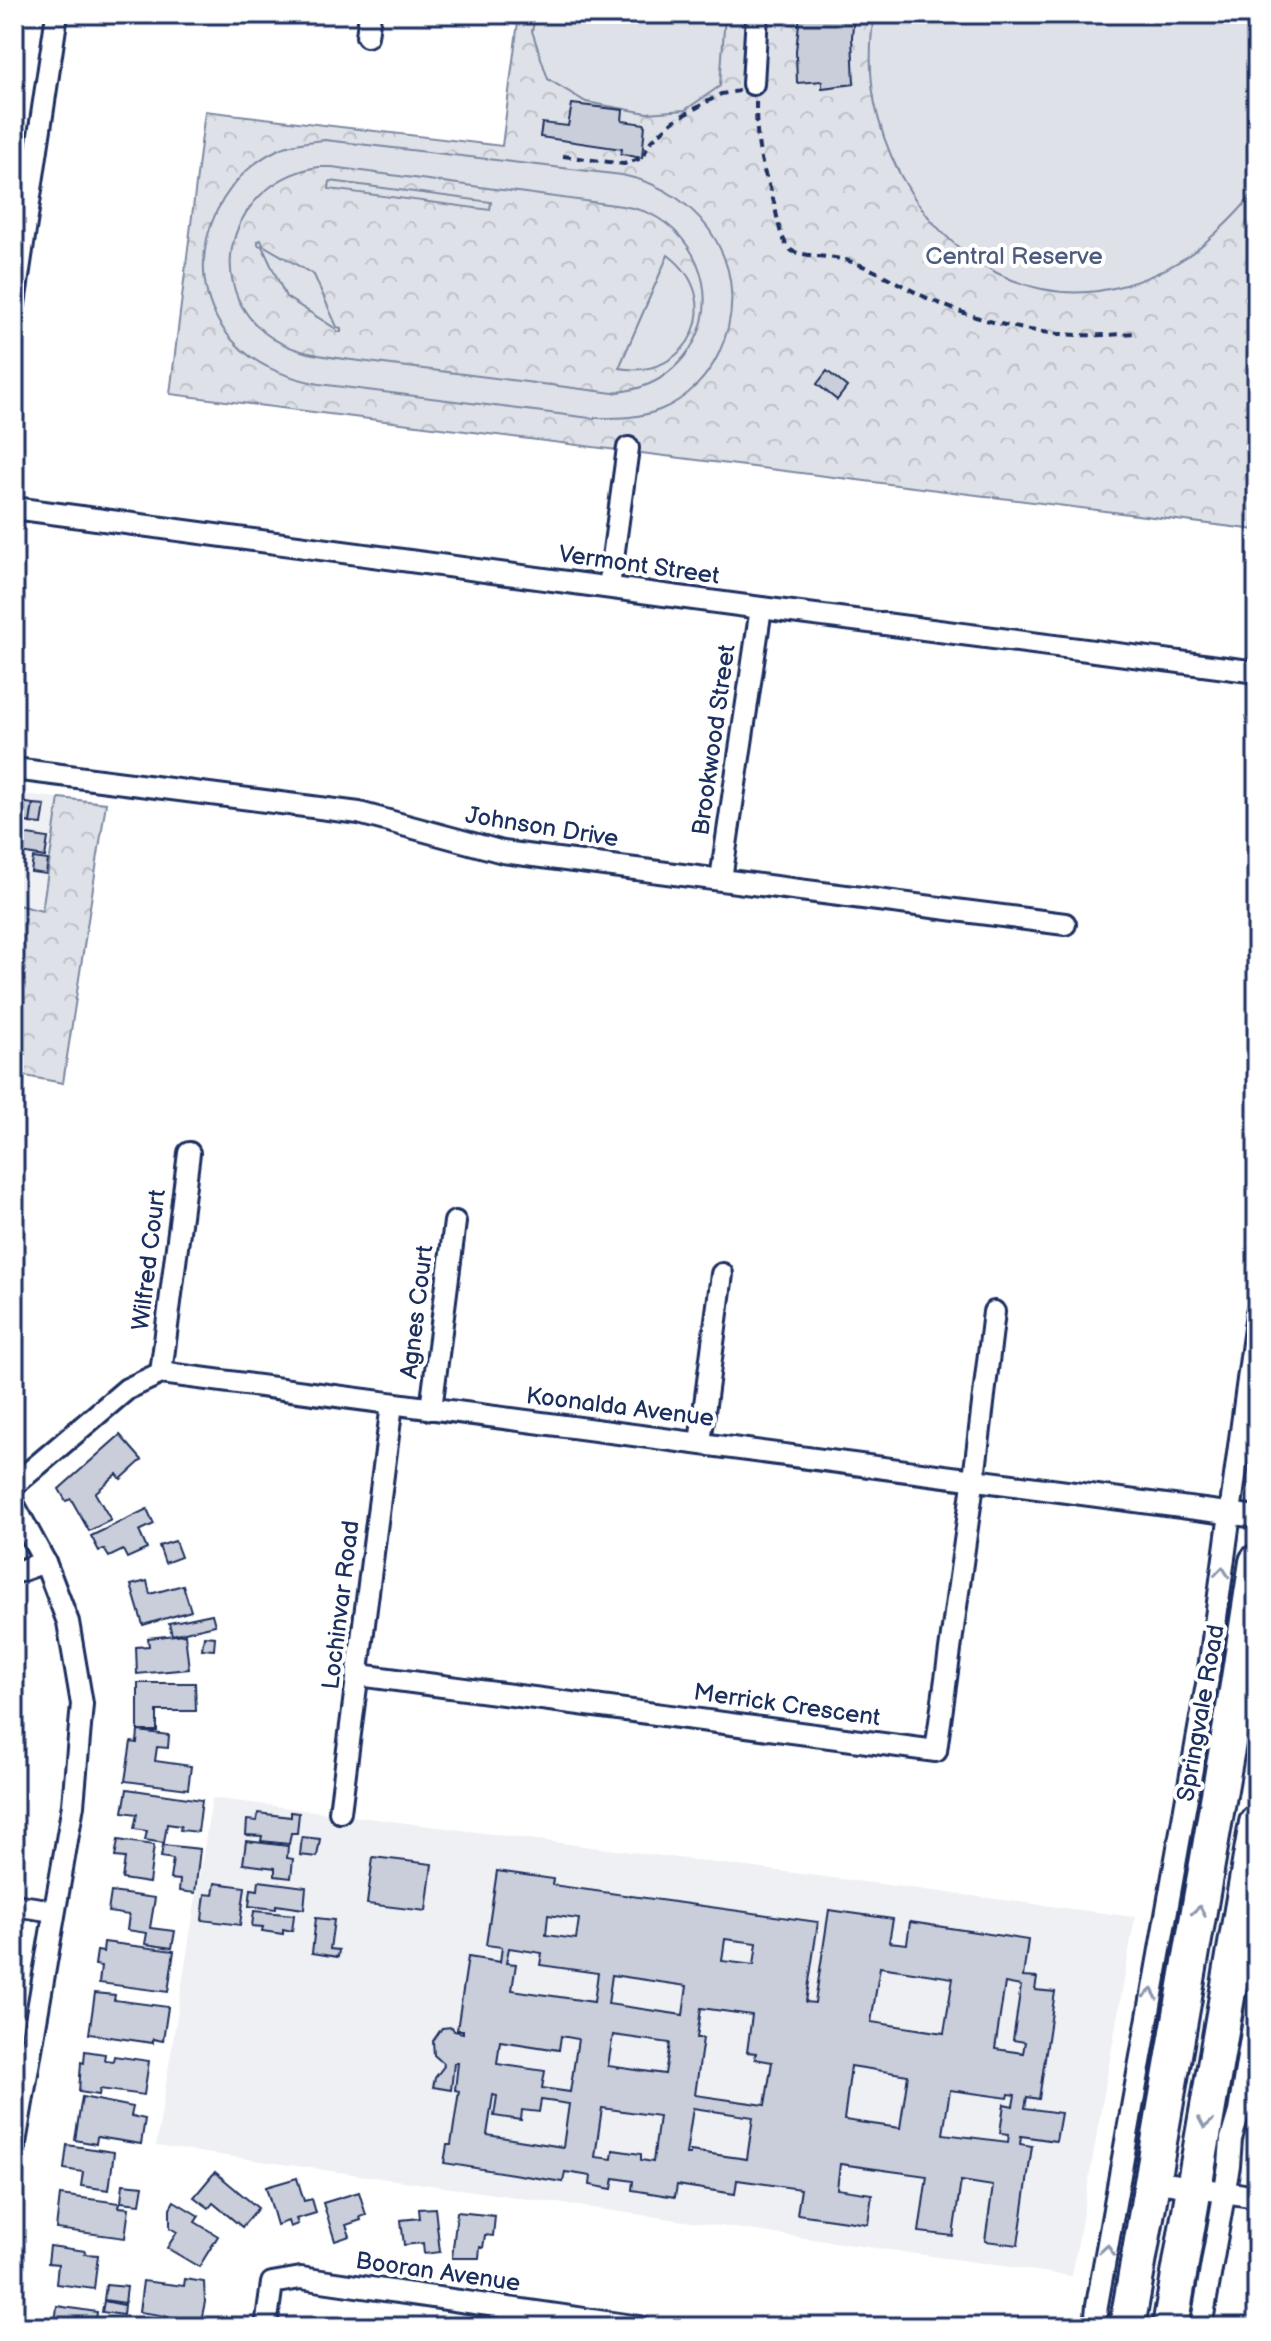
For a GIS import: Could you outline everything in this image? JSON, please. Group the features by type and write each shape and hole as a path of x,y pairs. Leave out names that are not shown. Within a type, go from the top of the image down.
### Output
{"highway":[{"name":"Springvale Road","path":"1127,2327 1257,1562"},
{"path":"1170,2327 1209,2189 1257,1823"}],"street":[{"path":"14,304 18,248 57,14"},
{"path":"367,36 370,14"},
{"path":"753,84 757,14"},
{"path":"609,587 628,448"},
{"name":"Vermont Street","path":"14,508 1257,672"},
{"name":"Brookwood Street","path":"721,879 761,608"},
{"name":"Johnson Drive","path":"14,769 359,813 503,852 1065,924"},
{"name":"Wilfred Court","path":"161,1373 189,1153"},
{"name":"Agnes Court","path":"431,1409 455,1222"},
{"path":"700,1443 722,1274"},
{"path":"974,1480 994,1312"},
{"name":"Springvale Road","path":"1095,2327 1207,1684 1257,1313"},
{"path":"14,1485 127,1389 161,1373"},
{"name":"Koonalda Avenue","path":"161,1373 1257,1517"},
{"name":"Lochinvar Road","path":"340,1812 392,1404"},
{"name":"Merrick Crescent","path":"359,1675 936,1751 974,1480"},
{"path":"14,1505 45,1562 68,1622 82,1704 73,1805 14,2149"},
{"path":"14,1573 45,1562"},
{"path":"14,1905 54,1911"},
{"path":"1201,2327 1209,2189 1239,2112 1257,2001"},
{"path":"1131,2111 1161,2129"},
{"path":"1152,2181 1257,2197"},
{"name":"Booran Avenue","path":"266,2327 272,2283 301,2278 640,2327"}],"path":[{"path":"563,156 624,164 642,158 651,141 673,121 721,94 734,93 753,84 762,163 773,194 780,230 792,251 850,261 940,304 1003,325 1068,336 1133,333"}],"shaded area":[{"path":"14,793 58,798 42,911 14,904"},
{"path":"212,1798 1135,1917 1072,2276 156,2146"}],"green space":[{"name":"Central Reserve","path":"519,14 1257,14 1257,530 170,394 205,111 502,146"},
{"path":"536,14 725,14 720,86 685,110 647,113 586,102 548,79 532,31"},
{"path":"874,14 1257,14 1258,173 1255,190 1200,247 1170,267 1137,281 1082,292 1041,289 1003,276 968,255 937,227 912,194 892,157 878,117 871,78"},
{"path":"325,140 622,175 652,184 678,199 700,218 716,241 727,267 731,296 729,325 713,364 695,387 671,405 645,415 609,418 319,384 286,375 265,365 245,353 218,321 207,294 204,266 207,238 217,211 232,187 252,166 277,150","holes":["319,167 622,206 650,213 674,230 697,263 705,301 695,340 680,362 660,378 650,384 613,393 329,357 285,345 265,333 245,311 234,286 231,259 236,234 248,210 266,190 290,175"]},
{"path":"330,181 491,202 490,210 329,189"},
{"path":"261,240 263,245 314,275 341,332 286,297 262,246 258,245"},
{"path":"668,255 686,273 695,293 697,314 693,333 682,350 665,362 644,369 619,368"},
{"path":"59,798 106,803 63,1083 14,1074 14,904 42,911"}],"building":[{"path":"800,14 854,14 854,84 822,88 822,81 797,83"},
{"path":"572,104 623,110 622,121 645,124 642,158 621,154 622,149 540,137 542,123 568,126"},
{"path":"827,371 847,387 837,400 817,384"},
{"path":"14,801 33,804 30,823 23,821 22,827 14,826"},
{"path":"33,804 45,805 42,824 30,823"},
{"path":"14,833 48,838 45,857 14,852"},
{"path":"33,858 48,860 46,874 31,872"},
{"path":"120,1435 142,1460 121,1479 117,1474 95,1493 111,1520 89,1531 71,1499 66,1501 59,1489"},
{"path":"147,1509 154,1524 139,1531 147,1549 127,1558 123,1550 109,1557 104,1549 99,1551 91,1536"},
{"path":"175,1541 181,1557 165,1563 159,1546"},
{"path":"147,1581 150,1594 183,1585 191,1611 143,1625 131,1585"},
{"path":"212,1614 215,1625 172,1635 169,1623"},
{"path":"185,1634 189,1669 137,1674 136,1647 149,1646 148,1638"},
{"path":"204,1636 215,1637 214,1650 202,1649"},
{"path":"138,1683 195,1683 196,1711 157,1711 157,1731 138,1731"},
{"path":"138,1731 169,1735 168,1748 157,1747 155,1761 191,1766 188,1789 125,1781 131,1742 137,1743"},
{"path":"127,1789 202,1800 198,1832 180,1830 181,1826 167,1824 164,1843 145,1840 147,1831 134,1829 137,1814 123,1812"},
{"path":"291,1812 299,1813 297,1833 291,1833 289,1844 261,1841 262,1836 246,1835 247,1820 257,1821 258,1813 291,1817"},
{"path":"302,1837 320,1839 317,1857 300,1855"},
{"path":"118,1840 154,1845 149,1883 122,1879 125,1858 115,1857"},
{"path":"246,1841 288,1846 287,1858 293,1859 291,1878 275,1876 275,1868 243,1864"},
{"path":"163,1845 200,1849 195,1893 179,1891 180,1880 170,1879 173,1859 161,1857"},
{"path":"373,1857 432,1864 426,1911 367,1904"},
{"path":"497,1871 553,1879 552,1885 818,1922 806,2002 815,2003 829,1910 893,1919 889,1942 907,1944 910,1922 1028,1940 1023,1977 1037,1978 1035,1990 1055,1992 1039,2099 1027,2097 1025,2108 1061,2113 1056,2141 1021,2136 1020,2144 1032,2146 1018,2245 985,2241 993,2186 961,2181 953,2236 919,2232 927,2176 840,2164 837,2189 872,2194 868,2224 797,2214 801,2189 737,2180 735,2194 677,2185 675,2197 632,2190 633,2181 614,2178 612,2189 590,2185 591,2176 565,2172 563,2182 444,2163 447,2145 451,2145 459,2091 455,2090 458,2063 454,2063 451,2090 433,2087 435,2078 444,2066 434,2055 433,2041 442,2028 452,2027 454,2031 463,2033 463,2030 457,2030 468,1957 500,1962 502,1947 486,1945","holes":["548,1915 579,1919 576,1939 546,1935","725,1939 757,1943 754,1965 722,1961","509,1948 542,1953 540,1965 598,1973 594,2002 512,1990 516,1964 506,1963","880,1967 953,1978 944,2033 871,2022","612,1975 687,1986 683,2015 608,2004","1005,1983 1021,1986 1013,2040 1025,2042 1023,2053 995,2049","701,2008 752,2015 747,2052 756,2053 755,2059 772,2062 765,2105 695,2095 703,2038 697,2038","613,2035 670,2043 665,2074 608,2066","561,2036 578,2039 570,2092 542,2088 545,2071 497,2064 500,2041 559,2050","851,2066 908,2075 900,2128 844,2120","950,2090 1008,2098 1009,2094 1015,2095 1013,2106 1004,2104 1000,2133 1009,2134 1008,2142 943,2134","493,2095 497,2096 494,2116 521,2120 522,2110 539,2112 541,2100 569,2104 563,2147 487,2135","602,2108 659,2116 653,2162 641,2160 641,2154 613,2150 612,2159 595,2157","693,2108 753,2117 747,2159 690,2151 686,2154"]},
{"path":"259,1881 306,1887 304,1909 276,1905 276,1909 249,1906 251,1889 258,1890"},
{"path":"215,1883 245,1887 240,1925 202,1920 205,1894 213,1895"},
{"path":"111,1892 155,1898 150,1928 175,1931 172,1948 145,1944 147,1933 127,1930 129,1915 108,1912"},
{"path":"254,1911 294,1915 292,1931 283,1929 283,1934 252,1926"},
{"path":"316,1918 334,1920 330,1949 339,1950 338,1957 312,1953"},
{"path":"104,1942 174,1951 168,1992 99,1983 101,1966 95,1965 97,1951 103,1952"},
{"path":"95,1993 115,1995 114,2000 168,2007 163,2041 153,2039 153,2043 89,2034"},
{"path":"85,2051 105,2054 104,2060 113,2061 114,2056 149,2061 144,2095 100,2089 99,2095 79,2092"},
{"path":"82,2097 133,2107 131,2116 145,2119 141,2144 97,2137 96,2144 75,2140"},
{"path":"67,2145 114,2152 109,2190 81,2186 83,2172 64,2169"},
{"path":"215,2172 258,2208 242,2227 213,2203 209,2208 194,2197"},
{"path":"297,2178 304,2201 312,2199 316,2213 296,2219 298,2224 290,2227 288,2221 277,2225 266,2187"},
{"path":"123,2184 143,2186 140,2204 121,2202"},
{"path":"359,2192 366,2215 346,2225 350,2236 335,2241 323,2203"},
{"path":"60,2195 120,2203 119,2207 129,2208 125,2238 56,2229"},
{"path":"174,2201 199,2216 195,2222 218,2236 199,2267 167,2248 177,2232 170,2228 170,2208"},
{"path":"435,2208 440,2252 424,2254 423,2243 404,2245 401,2220 420,2218 419,2209"},
{"path":"457,2212 495,2216 493,2236 485,2235 479,2258 452,2258"},
{"path":"50,2246 98,2255 94,2289 56,2284 58,2264 48,2263"},
{"path":"185,2279 204,2282 205,2302 201,2321 139,2312 143,2281 184,2286"},
{"path":"106,2285 127,2287 125,2303 104,2300"},
{"path":"104,2301 124,2305 123,2315 102,2312"},
{"path":"57,2306 97,2312 95,2327 42,2327 42,2322 55,2324"}]}
